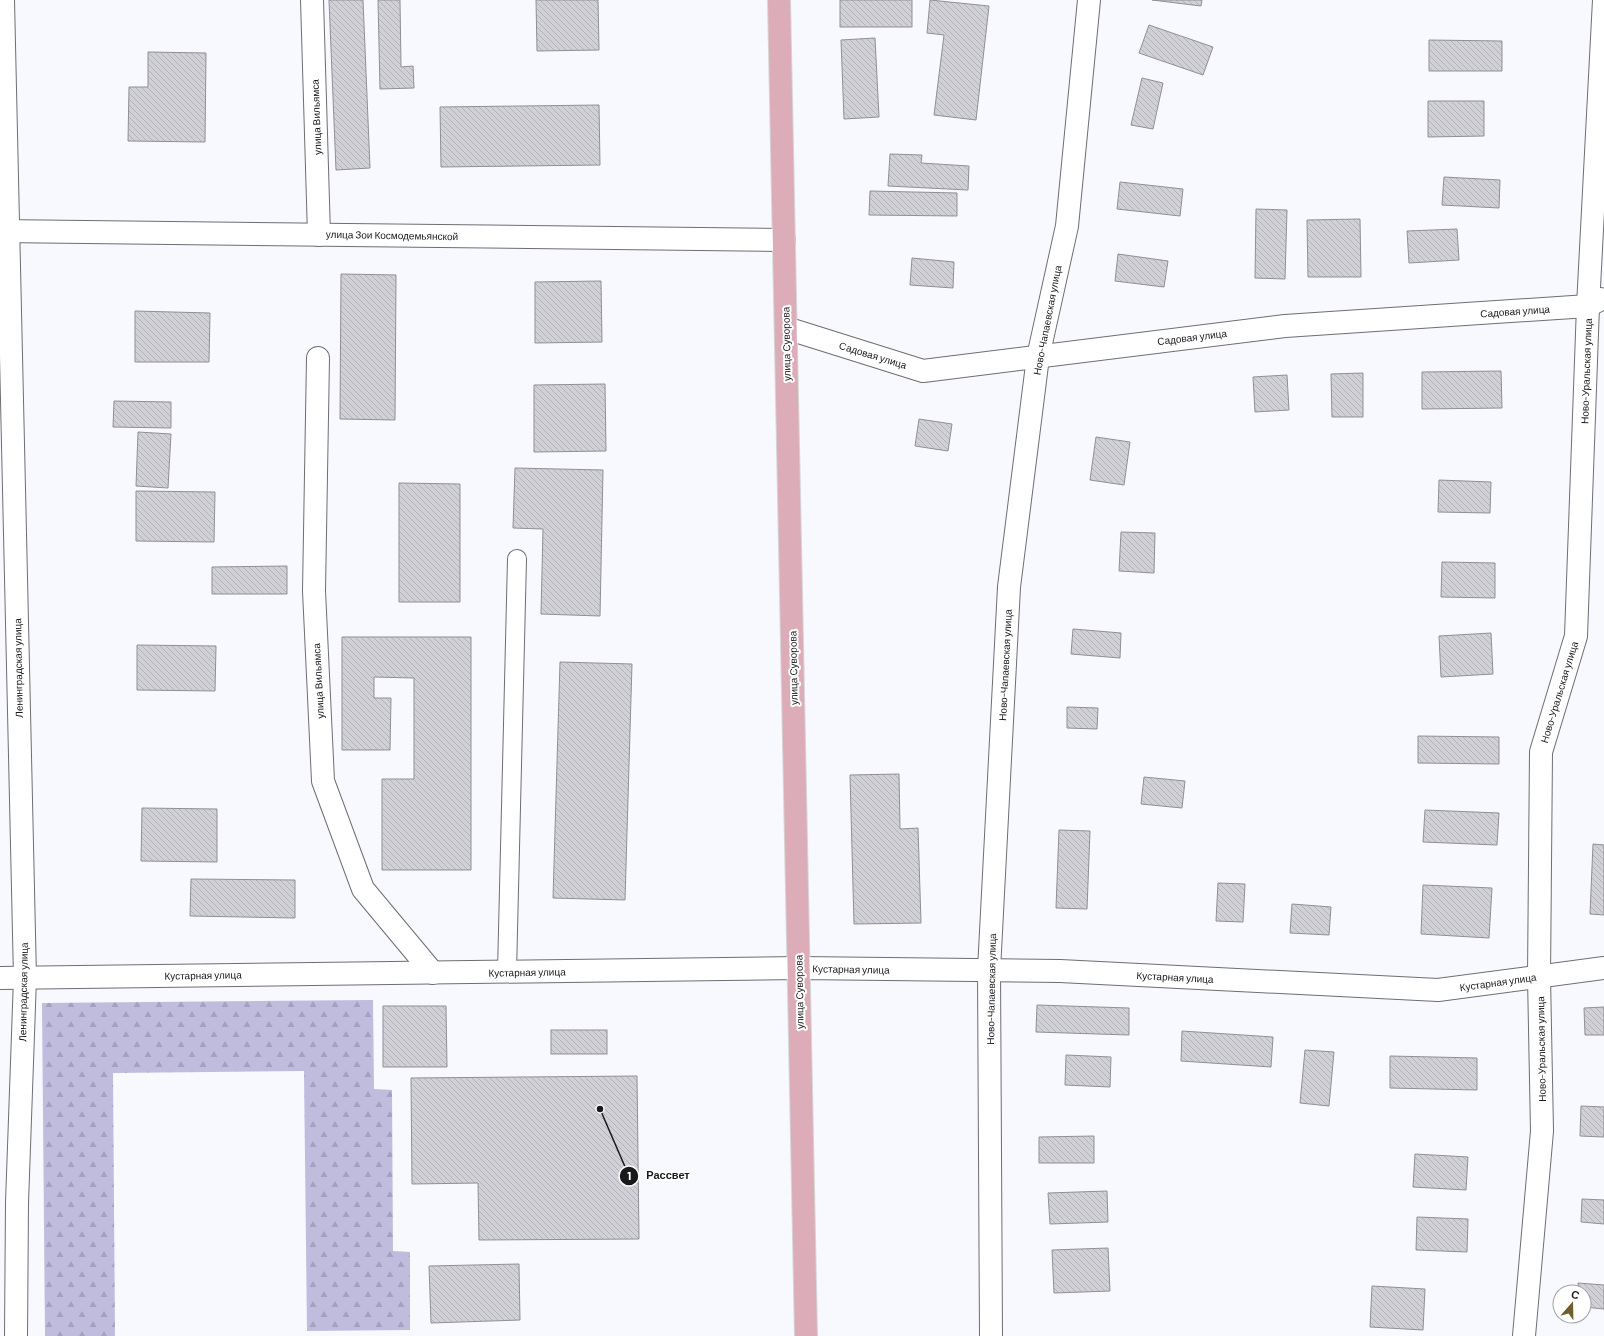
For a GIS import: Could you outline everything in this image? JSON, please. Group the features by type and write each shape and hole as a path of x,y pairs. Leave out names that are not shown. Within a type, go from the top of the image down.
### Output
{"main road":[{"name":"улица Суворова","path":"779,0 806,1336"}],"street":[{"name":"Ленинградская улица","path":"3,0 4,231 25,978 17,1202 16,1336"},
{"name":"улица Вильямса","path":"312,0 319,235"},
{"name":"Ново-Чапаевская улица","path":"991,1336 990,970 1009,588 1038,357 1067,226 1089,0"},
{"name":"Ново-Уральская улица","path":"1524,1336 1542,1132 1539,977 1541,752 1576,636 1596,302 1604,0"},
{"name":"улица Зои Космодемьянской","path":"4,231 784,240"},
{"name":"Садовая улица","path":"786,328 923,371 1285,326 1596,302"},
{"name":"улица Вильямса","path":"318,358 314,591 323,781 363,889 433,973"},
{"name":"Кустарная улица","path":"0,978 799,968 1060,971 1438,990 1604,968"}],"lane":[{"path":"507,972 517,559"}],"green space":[{"path":"373,1000 374,1089 392,1090 393,1251 410,1252 410,1330 307,1331 304,1071 113,1073 115,1336 45,1336 42,1003"}],"building":[{"path":"329,0 363,0 370,168 336,170"},
{"path":"378,0 400,0 401,67 413,66 414,88 380,89"},
{"path":"536,0 598,0 599,50 537,51"},
{"path":"840,0 912,0 912,27 840,27"},
{"path":"930,0 989,6 976,120 934,115 944,35 927,33"},
{"path":"1152,0 1202,0 1201,6"},
{"path":"1149,25 1213,47 1203,75 1139,53"},
{"path":"875,38 879,117 844,119 841,40"},
{"path":"1429,40 1502,41 1502,71 1429,71"},
{"path":"148,52 206,53 205,142 128,141 129,87 148,87"},
{"path":"1142,78 1163,83 1153,129 1131,125"},
{"path":"1428,101 1484,101 1484,136 1428,137"},
{"path":"599,105 600,165 441,167 440,107"},
{"path":"890,154 922,155 921,163 969,166 968,190 888,186"},
{"path":"1444,177 1500,180 1499,208 1442,205"},
{"path":"1120,182 1183,189 1180,216 1117,209"},
{"path":"870,191 957,193 957,216 869,215"},
{"path":"1256,209 1287,210 1285,279 1255,278"},
{"path":"1360,219 1361,277 1308,277 1307,220"},
{"path":"1457,229 1459,260 1409,263 1407,231"},
{"path":"1118,254 1168,261 1164,287 1115,281"},
{"path":"912,258 954,262 953,288 910,285"},
{"path":"341,274 396,275 395,420 340,419"},
{"path":"601,281 602,342 535,343 535,282"},
{"path":"135,311 210,313 209,362 135,362"},
{"path":"1501,371 1502,408 1422,409 1422,372"},
{"path":"1363,373 1363,417 1332,417 1331,374"},
{"path":"1287,375 1289,410 1255,412 1253,377"},
{"path":"605,384 606,451 534,452 534,385"},
{"path":"114,401 171,402 171,428 113,427"},
{"path":"919,419 952,424 948,451 915,446"},
{"path":"138,432 171,434 168,488 136,486"},
{"path":"1096,437 1130,442 1124,485 1090,480"},
{"path":"515,468 603,470 600,616 541,614 543,529 513,528"},
{"path":"1439,480 1491,482 1490,513 1438,512"},
{"path":"399,483 460,484 460,602 399,602"},
{"path":"136,491 215,492 214,542 136,541"},
{"path":"1121,532 1155,533 1154,573 1119,571"},
{"path":"1442,562 1495,563 1495,598 1441,597"},
{"path":"287,566 287,594 212,594 212,567"},
{"path":"1073,629 1121,633 1120,658 1071,654"},
{"path":"1491,633 1493,674 1441,677 1439,636"},
{"path":"342,637 471,637 471,870 382,870 382,779 414,779 414,678 374,677 374,698 391,698 390,750 342,750"},
{"path":"137,645 216,646 215,691 137,690"},
{"path":"560,662 632,664 625,900 553,898"},
{"path":"1067,707 1098,708 1097,729 1067,728"},
{"path":"1418,736 1499,737 1499,764 1418,763"},
{"path":"899,774 900,829 918,828 921,923 854,924 850,775"},
{"path":"1144,777 1185,781 1182,808 1141,804"},
{"path":"142,808 217,809 217,862 141,861"},
{"path":"1425,810 1499,813 1497,845 1423,842"},
{"path":"1059,830 1090,831 1087,909 1056,908"},
{"path":"1593,844 1604,845 1604,915 1590,914"},
{"path":"191,879 295,880 295,918 190,916"},
{"path":"1218,883 1245,884 1243,922 1216,921"},
{"path":"1423,885 1492,888 1489,938 1421,934"},
{"path":"1292,904 1331,907 1329,935 1290,933"},
{"path":"1037,1005 1129,1008 1129,1035 1036,1032"},
{"path":"383,1006 446,1006 447,1067 383,1067"},
{"path":"1604,1007 1604,1035 1585,1035 1584,1008"},
{"path":"551,1030 607,1030 607,1054 551,1054"},
{"path":"1182,1031 1273,1037 1271,1067 1181,1061"},
{"path":"1305,1050 1334,1052 1329,1106 1300,1103"},
{"path":"1066,1055 1111,1057 1110,1087 1065,1085"},
{"path":"1390,1056 1477,1058 1477,1090 1390,1088"},
{"path":"637,1076 639,1239 479,1240 478,1183 412,1184 411,1078"},
{"path":"1581,1106 1604,1107 1604,1137 1580,1136"},
{"path":"1094,1136 1094,1163 1039,1163 1039,1137"},
{"path":"1415,1154 1468,1157 1466,1190 1413,1187"},
{"path":"1107,1191 1108,1222 1050,1224 1048,1193"},
{"path":"1582,1199 1604,1200 1604,1224 1581,1222"},
{"path":"1417,1217 1468,1219 1467,1252 1416,1250"},
{"path":"1108,1248 1110,1291 1054,1293 1052,1250"},
{"path":"519,1264 520,1320 431,1323 429,1266"},
{"path":"1592,1284 1604,1285 1604,1309 1592,1308"},
{"path":"1372,1286 1425,1289 1423,1330 1370,1327"}],"place":[{"name":"Рассвет","path":"600,1109"}]}
